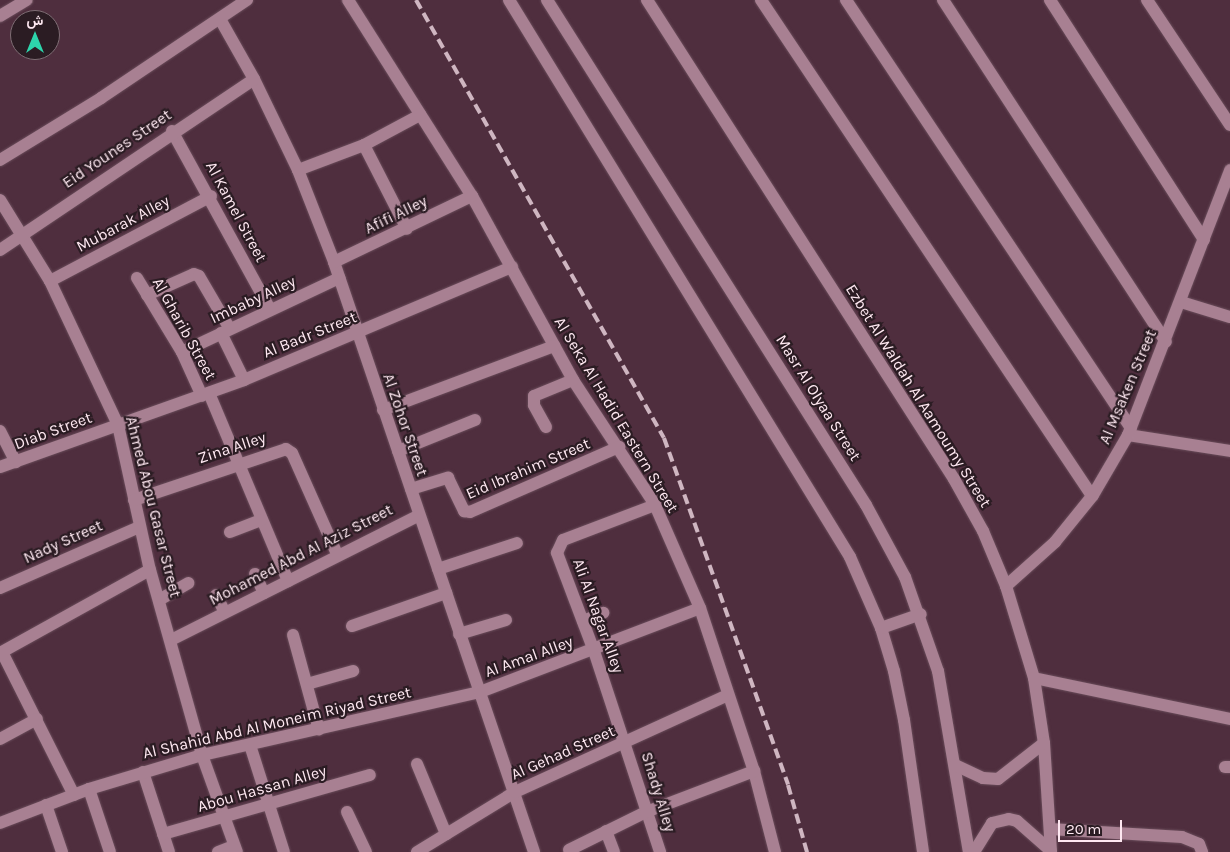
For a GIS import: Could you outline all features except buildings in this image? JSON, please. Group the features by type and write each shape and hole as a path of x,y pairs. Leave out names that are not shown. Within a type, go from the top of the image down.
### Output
{"street":[{"path":"0,16 27,0"},
{"path":"0,160 247,0"},
{"name":"Al Seka Al Hadid Eastern Street","path":"348,0 472,196 573,380 655,505 700,608 754,772 775,852"},
{"path":"509,0 831,523 862,583 881,628 904,720 923,852"},
{"name":"Masr Al Olyaa Street","path":"547,0 866,505 905,576 921,614 938,671 969,852"},
{"name":"Ezbet Al Waldah Al Aamoumy Street","path":"646,0 954,479 982,531 1006,586 1034,678 1044,743 1051,851"},
{"path":"761,0 1092,496"},
{"path":"846,0 1129,432 1230,451"},
{"path":"943,0 1166,342"},
{"path":"1050,0 1204,240"},
{"path":"1147,0 1230,125"},
{"name":"Al Zohor Street","path":"220,19 254,79 298,170 334,262 357,335 438,569 458,634 515,792 534,852"},
{"name":"Eid Younes Street","path":"0,250 172,131 254,79"},
{"path":"298,170 364,145 420,115"},
{"name":"Al Kamel Street","path":"172,131 211,196 270,309"},
{"path":"364,145 407,229"},
{"name":"Al Msaken Street","path":"1006,586 1055,542 1092,496 1129,432 1166,342 1230,170"},
{"name":"Mubarak Alley","path":"50,281 211,196"},
{"name":"Afifi Alley","path":"334,262 407,229 472,196"},
{"name":"Ahmed Abou Gasar Street","path":"0,200 50,281 118,425 150,570 172,640 202,755 226,816 235,849"},
{"name":"Al Badr Street","path":"118,425 244,380 357,335 512,267"},
{"path":"148,295 194,274 199,276 225,331 244,380"},
{"name":"Al Gharib Street","path":"137,278 206,394 238,462 288,581"},
{"name":"Imbaby Alley","path":"182,352 339,278"},
{"path":"1181,302 1230,317"},
{"path":"383,410 554,346"},
{"path":"546,427 534,405 534,396 573,380"},
{"path":"398,451 475,420"},
{"name":"Diab Street","path":"0,467 118,425"},
{"path":"0,431 16,462"},
{"name":"Zina Alley","path":"134,500 238,462 283,448 290,450 337,554"},
{"name":"Eid Ibrahim Street","path":"411,489 448,478 464,511 468,513 619,448"},
{"name":"Ali Al Nagar Alley","path":"625,742 594,650 557,553 559,544 655,505"},
{"name":"Mohamed Abd Al Aziz Street","path":"172,640 224,611 264,593 337,554 419,515"},
{"path":"230,532 261,520"},
{"name":"Nady Street","path":"0,588 140,527"},
{"path":"438,569 517,543"},
{"path":"74,795 37,719 1,653 150,570"},
{"path":"255,574 264,593"},
{"path":"159,600 188,583"},
{"path":"352,626 446,594"},
{"path":"216,595 224,611"},
{"name":"Al Amal Alley","path":"480,692 700,608"},
{"path":"583,621 603,613"},
{"path":"881,628 921,614"},
{"path":"458,634 506,620"},
{"path":"292,635 319,730"},
{"path":"307,684 353,671"},
{"path":"1034,678 1230,719"},
{"name":"Al Shahid Abd Al Moneim Riyad Street","path":"0,823 74,795 202,755 480,692"},
{"name":"Al Gehad Street","path":"417,852 432,848 446,834 515,792 728,695"},
{"path":"0,739 37,719"},
{"name":"Shady Alley","path":"625,742 660,852"},
{"path":"955,765 982,778 998,778 1044,743"},
{"path":"250,745 284,852"},
{"path":"417,764 446,834"},
{"path":"143,772 169,852"},
{"path":"569,850 646,812 754,772"},
{"name":"Abou Hassan Alley","path":"163,834 370,775"},
{"path":"89,790 110,852"},
{"path":"46,805 62,852"},
{"path":"347,812 366,852"},
{"path":"974,852 992,823 1009,819 1017,821 1051,851"},
{"path":"1050,829 1182,837 1199,844 1202,852"},
{"path":"606,831 614,852"},
{"path":"218,852 235,849"}],"railway":[{"path":"416,0 664,438 788,785 807,852"}]}
